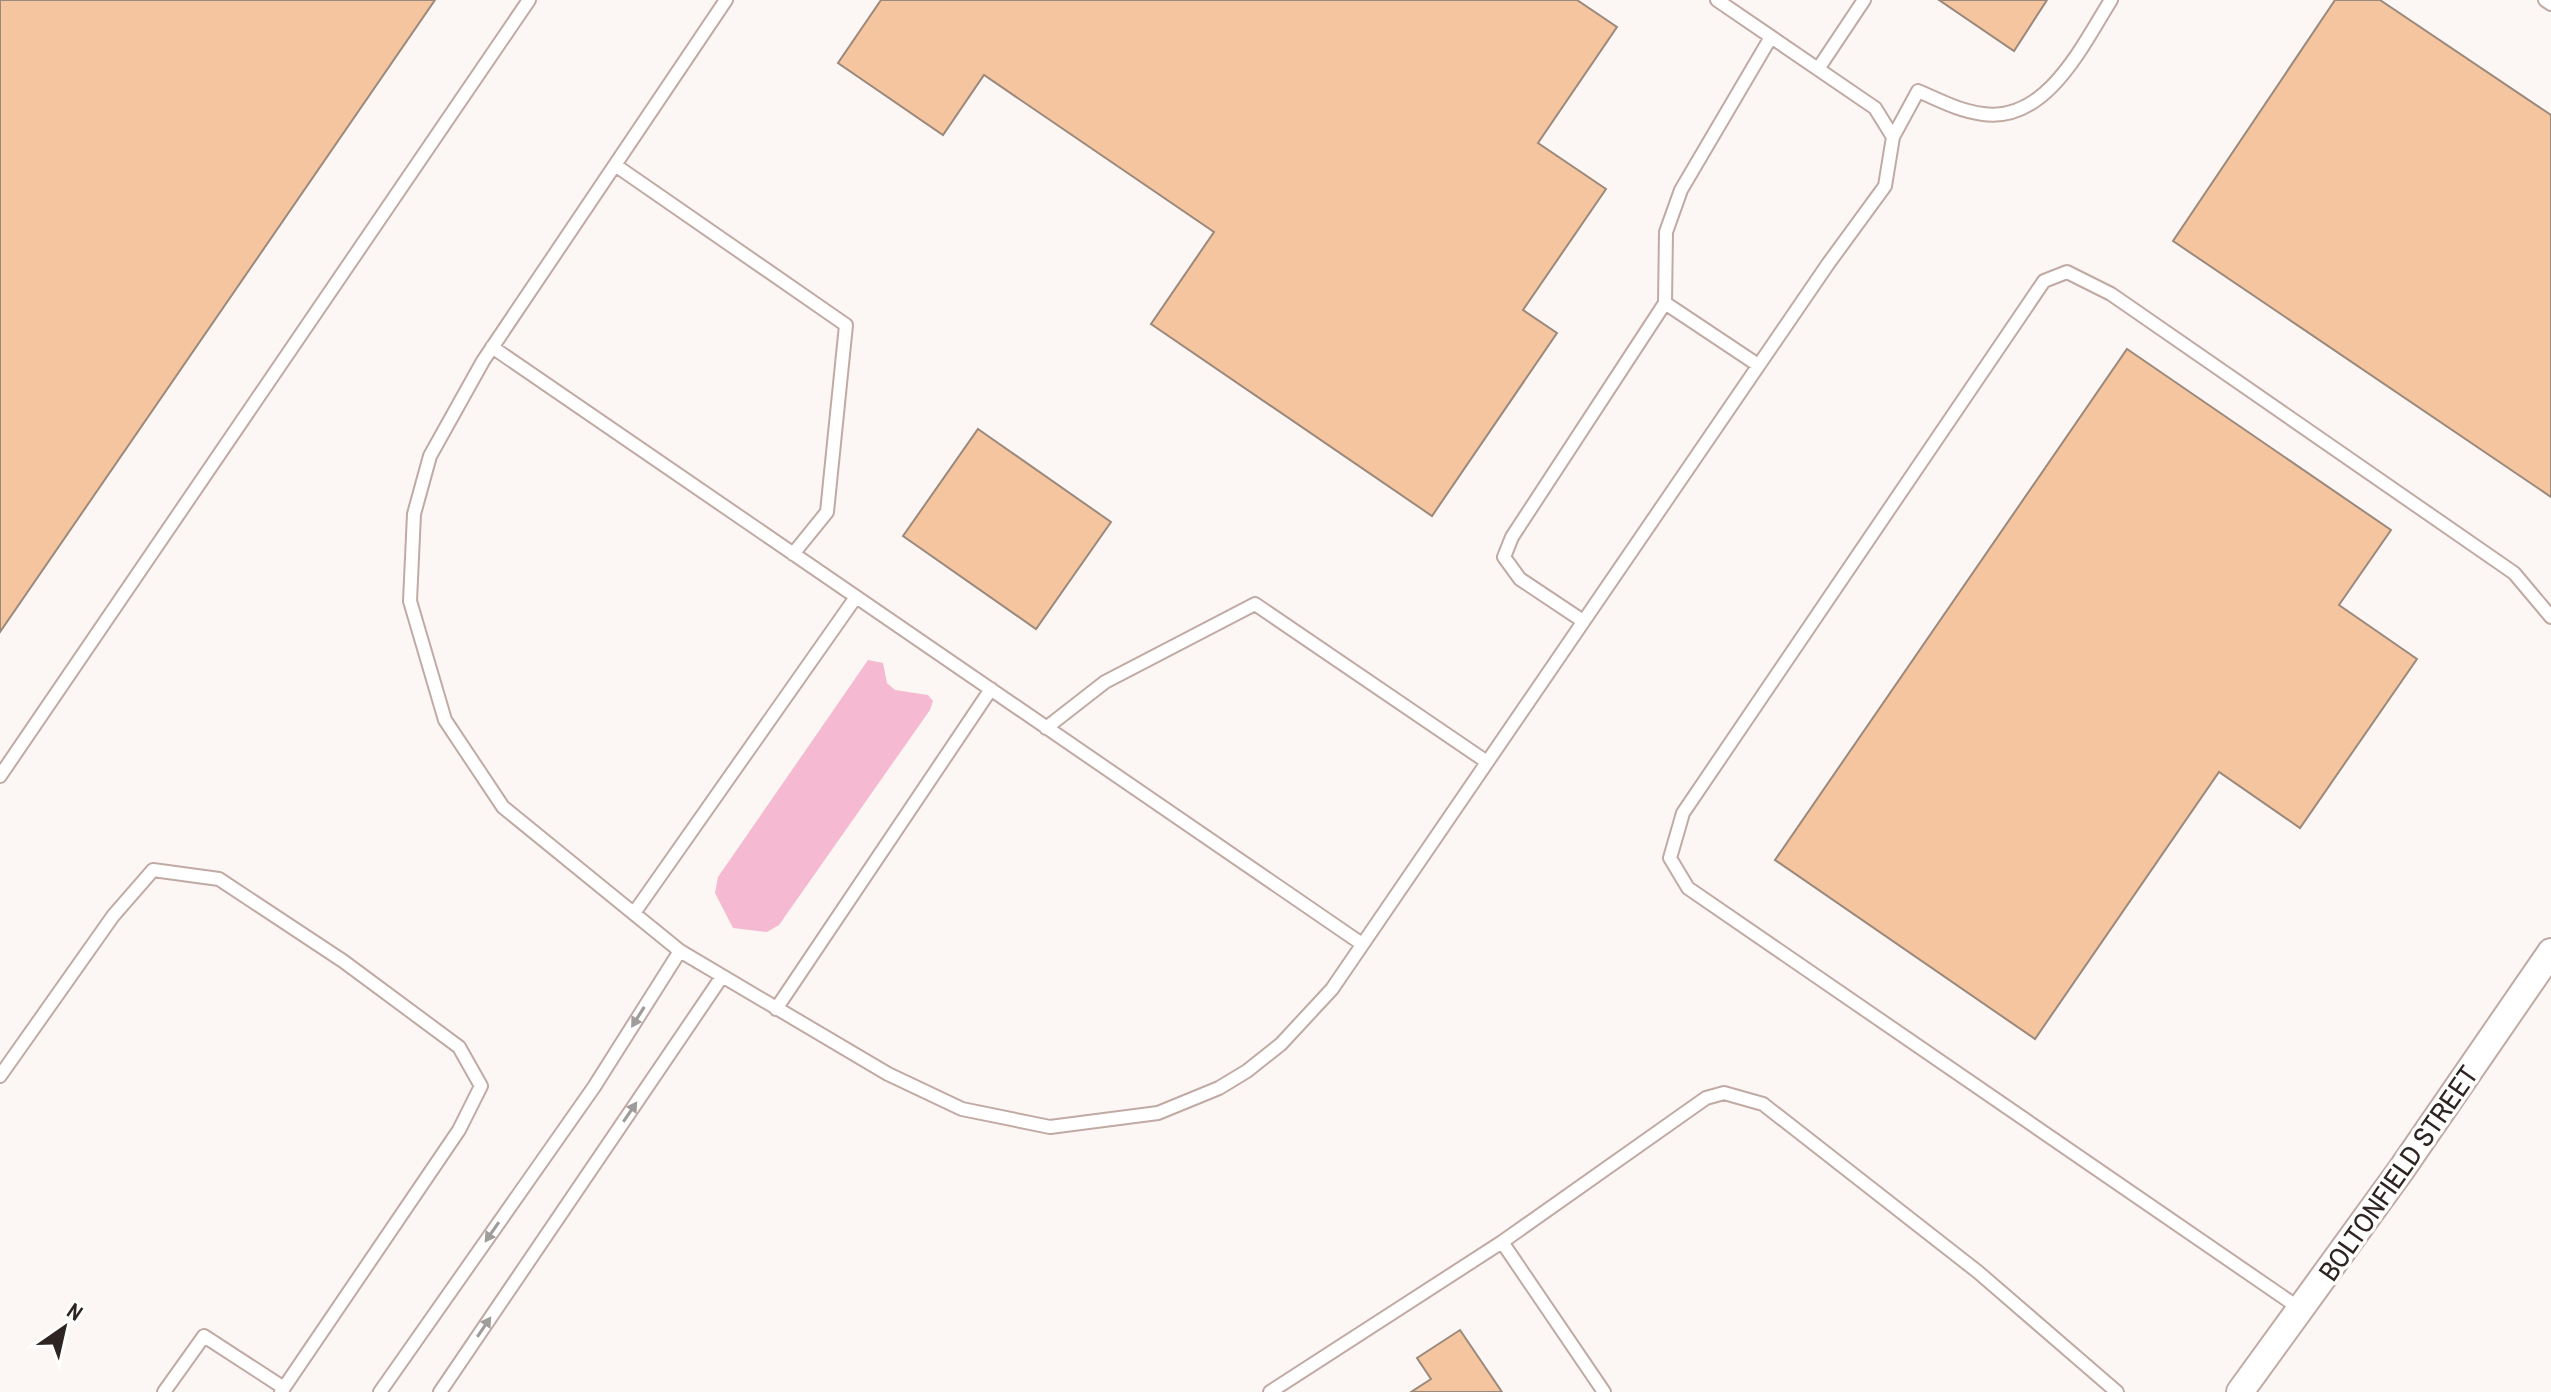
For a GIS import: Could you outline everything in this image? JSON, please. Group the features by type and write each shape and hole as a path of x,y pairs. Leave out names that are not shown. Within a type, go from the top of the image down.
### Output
{"street":[{"name":"BOLTONFIELD STREET","path":"2240,1392 2302,1310 2551,952"}],"lane":[{"path":"0,776 529,0"},
{"path":"726,0 492,347 430,456 414,514 410,601 445,720 503,807 680,951 721,978 888,1074 962,1109 1050,1127 1158,1113 1219,1088 1281,1044 1332,989 1758,365 1885,186 1893,137 1918,91 1955,108 1986,115 2023,107 2059,80 2111,0"},
{"path":"1717,0 1875,108 1893,137"},
{"path":"1818,69 1864,0"},
{"path":"2545,0 2551,4"},
{"path":"1583,621 1520,579 1504,557 1512,537 1665,303 1666,232 1681,190 1771,37"},
{"path":"615,165 846,325 827,512 793,554"},
{"path":"2302,1310 1688,888 1670,858 1683,813 2044,281 2067,272 2111,294 2514,573 2551,617"},
{"path":"1665,303 1758,365"},
{"path":"492,347 1362,944"},
{"path":"634,913 856,597"},
{"path":"1046,728 1105,682 1255,604 1487,762"},
{"path":"776,1009 991,689"},
{"path":"0,1076 113,916 153,870 219,879 343,961 459,1047 481,1086 470,1108 282,1390 204,1336 164,1392"},
{"path":"380,1392 594,1087 680,951"},
{"path":"440,1392 721,978"},
{"path":"1270,1392 1502,1242 1706,1098 1724,1093 1763,1104 1978,1272 2117,1392"},
{"path":"1502,1242 1604,1392"}],"shaded area":[{"path":"868,660 883,663 887,683 895,690 928,695 933,701 930,710 779,925 767,932 733,928 715,893 718,877"}],"building":[{"path":"0,0 435,0 0,632"},
{"path":"881,0 1577,0 1617,27 1538,143 1606,189 1523,310 1557,333 1432,516 1151,324 1214,232 984,75 943,135 838,63"},
{"path":"1939,0 2047,0 2014,51"},
{"path":"2335,0 2380,0 2551,115 2551,497 2173,241"},
{"path":"2127,349 2391,530 2339,605 2417,659 2300,828 2219,772 2035,1039 1775,860"},
{"path":"978,429 1111,522 1036,629 903,536"},
{"path":"1460,1330 1502,1392 1411,1392 1431,1379 1417,1358"}]}
